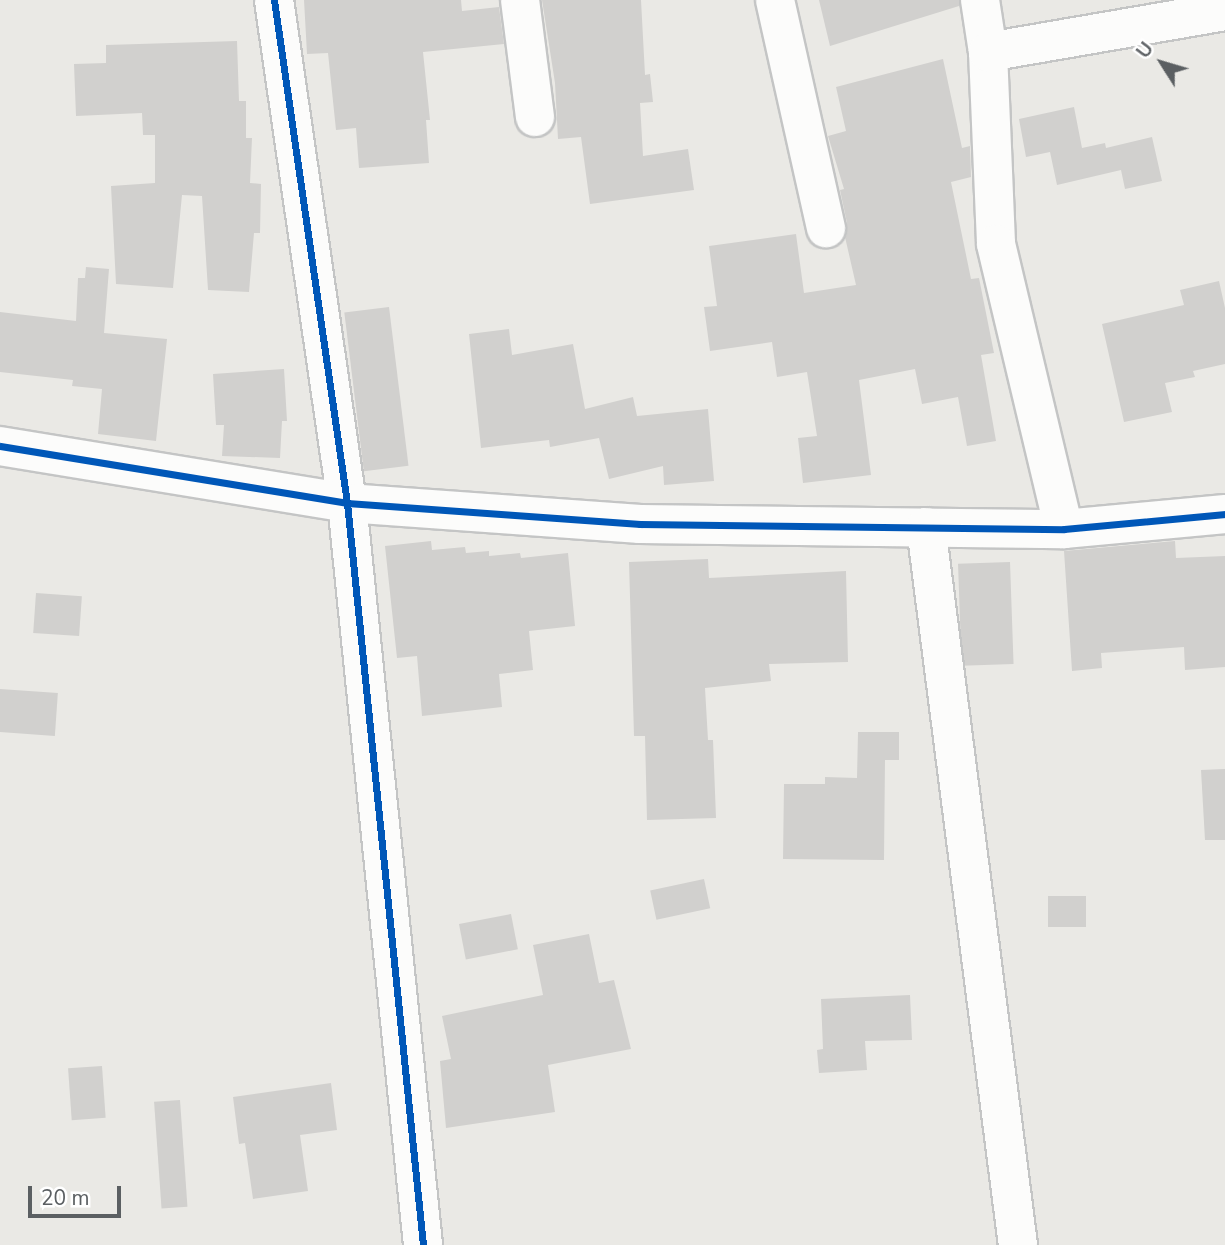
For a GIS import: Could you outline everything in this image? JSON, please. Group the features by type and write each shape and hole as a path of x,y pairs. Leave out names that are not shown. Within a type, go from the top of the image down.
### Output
{"street":[{"path":"274,0 347,503 423,1245"},
{"path":"520,0 534,117"},
{"path":"775,0 827,228"},
{"path":"980,0 988,52 996,244 1063,529"},
{"path":"988,52 1225,11"},
{"path":"0,446 347,503 640,524 1063,529 1225,514"},
{"path":"926,527 1018,1245"}],"building":[{"path":"304,0 461,0 462,11 499,7 504,44 423,52 430,120 426,120 429,163 359,168 356,128 336,130 328,53 307,54"},
{"path":"542,0 641,0 645,75 650,74 653,102 640,103 643,156 688,149 694,190 590,204 581,137 558,139 555,83"},
{"path":"819,0 959,0 959,6 830,46"},
{"path":"237,41 239,101 246,101 246,138 252,138 250,183 261,184 260,233 254,233 249,292 208,290 202,196 182,195 173,288 116,284 111,186 155,183 155,135 143,135 142,113 76,116 74,64 106,63 106,45"},
{"path":"943,59 962,148 970,146 971,177 951,182 971,279 979,278 994,353 981,355 996,441 967,446 958,397 922,404 915,369 859,380 871,475 803,483 798,438 817,436 807,372 777,377 772,342 710,351 704,307 717,306 709,246 796,234 804,293 856,285 845,237 847,223 840,190 844,189 828,136 846,131 836,87"},
{"path":"1074,107 1082,148 1105,143 1106,148 1152,137 1162,181 1125,189 1121,170 1057,185 1050,152 1026,157 1019,119"},
{"path":"86,267 109,269 104,333 167,339 156,441 98,434 102,389 72,386 73,380 0,372 0,312 76,321 78,278 85,278"},
{"path":"1219,281 1225,308 1225,364 1193,371 1195,377 1165,383 1172,412 1124,422 1102,324 1184,305 1180,290"},
{"path":"389,307 408,466 364,471 344,312"},
{"path":"509,329 512,355 573,344 585,409 633,397 637,416 708,409 714,481 664,485 663,466 609,479 599,438 550,447 549,440 481,448 469,334"},
{"path":"284,369 287,421 282,421 280,458 222,456 224,425 216,425 213,374"},
{"path":"431,541 432,550 465,547 466,553 489,551 489,556 520,553 521,558 568,553 575,626 529,631 533,670 499,674 502,707 422,716 417,656 397,658 385,546"},
{"path":"1175,541 1176,558 1225,556 1225,667 1185,670 1184,647 1101,653 1102,668 1072,671 1064,551"},
{"path":"708,559 709,578 846,571 848,662 769,664 771,681 705,688 708,740 713,740 716,818 647,820 645,736 634,736 629,562"},
{"path":"1010,562 1014,664 962,666 958,564"},
{"path":"36,593 82,596 79,636 33,633"},
{"path":"0,689 58,693 55,736 0,732"},
{"path":"858,732 899,732 899,760 885,760 884,860 783,859 784,784 825,784 825,777 857,778"},
{"path":"1225,769 1225,840 1205,840 1201,770"},
{"path":"704,879 710,908 656,920 650,890"},
{"path":"1048,896 1086,896 1086,927 1048,927"},
{"path":"511,914 518,949 466,959 459,924"},
{"path":"589,934 599,983 614,980 631,1049 548,1065 555,1112 446,1128 440,1061 451,1059 442,1016 543,995 533,945"},
{"path":"910,995 912,1040 865,1041 867,1070 819,1073 817,1050 823,1049 821,999"},
{"path":"102,1066 106,1118 72,1120 68,1068"},
{"path":"331,1083 337,1130 300,1135 308,1191 253,1199 245,1143 239,1144 233,1097"},
{"path":"180,1100 187,1207 162,1209 154,1102"}],"cycle path":[{"path":"274,0 347,503 423,1245"},
{"path":"0,446 347,503 640,524 1064,529 1225,514"}]}
